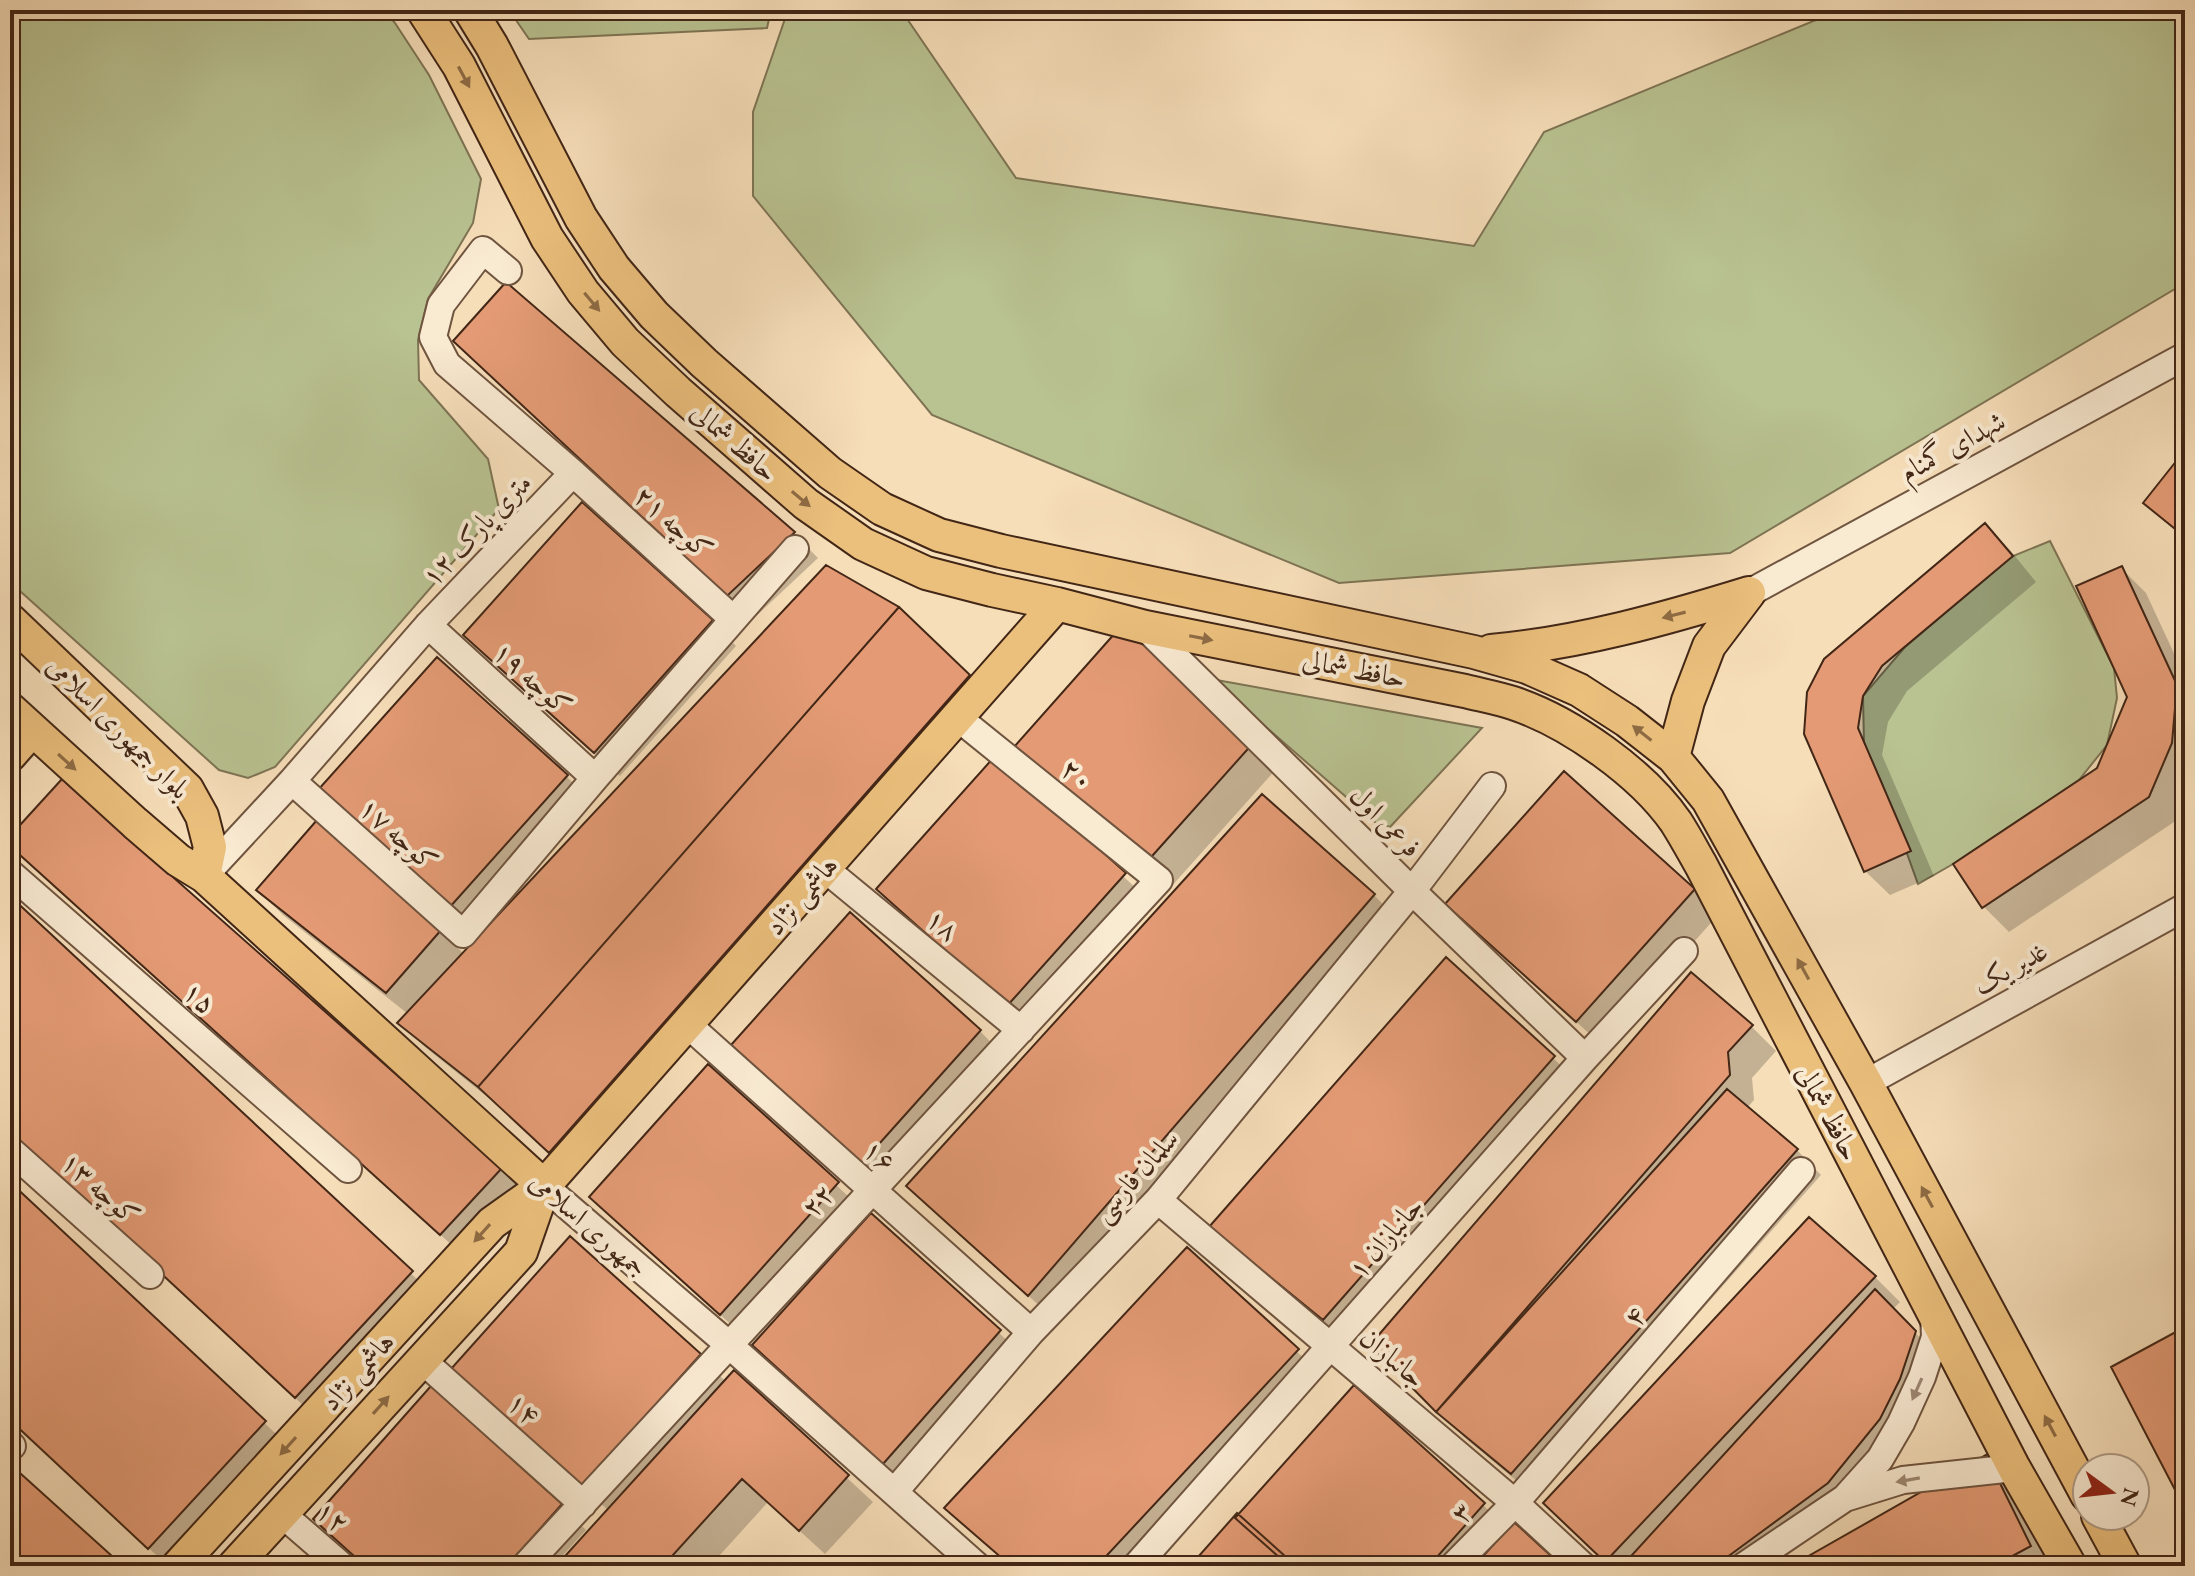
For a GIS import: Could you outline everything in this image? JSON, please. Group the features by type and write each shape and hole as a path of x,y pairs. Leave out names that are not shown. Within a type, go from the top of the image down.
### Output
{"main road":[{"name":"حافظ شمالی","path":"423,10 459,66 547,238 583,292 625,342 678,392 806,504 863,544 926,573 992,590 1145,627 1450,687 1514,704 1560,725 1604,753 1645,785 1676,822 1701,865 2014,1468 2070,1566"},
{"name":"حافظ شمالی","path":"470,10 492,46 581,218 614,268 654,315 704,363 830,473 882,509 939,535 1001,551 1474,652 1527,667 1579,690 1627,721 1673,757 1708,800 1866,1083 2071,1465"},
{"path":"1474,652 1522,648 1616,630 1749,593"},
{"path":"1673,757 1688,701 1709,646 1749,593"},
{"name":"هاشمی نژاد","path":"178,1566 492,1223 544,1186 1057,604"},
{"name":"بلوار جمهوری اسلامی","path":"10,620 187,789 202,816 210,847 204,876 178,860 21,720"},
{"path":"10,755 21,720"},
{"name":"جمهوری اسلامی","path":"204,876 544,1186"},
{"name":"هاشمی نژاد","path":"234,1566 521,1252 544,1186"},
{"path":"2107,1532 2125,1566"}],"street":[{"name":"۱۲ متری پارک","path":"204,876 292,781 428,625 573,473 447,364 433,337 441,305 483,250 508,271"},
{"name":"شهدای گمنام","path":"1749,593 2185,356"},
{"name":"کوچه ۲۱","path":"573,473 733,619"},
{"path":"595,778 795,549"},
{"name":"کوچه ۱۹","path":"428,625 595,778"},
{"name":"فرعی اول","path":"1145,627 1585,1058"},
{"name":"۲۰","path":"957,717 1159,880"},
{"name":"کوچه ۱۷","path":"292,781 463,934 595,778"},
{"name":"سلمان فارسی","path":"895,1491 1031,1332 1158,1200 1412,891 1492,786"},
{"name":"۱۸","path":"824,868 1021,1030"},
{"name":"۱۵","path":"10,873 348,1169"},
{"name":"۲۲","path":"525,1566 1159,880"},
{"name":"غدیر یک","path":"1866,1083 2185,907"},
{"name":"جانبازان ۱","path":"1136,1566 1585,1058 1684,951"},
{"name":"۱۶","path":"687,1024 1031,1332"},
{"name":"کوچه ۱۳","path":"10,1150 150,1275"},
{"name":"۴","path":"1515,1503 1801,1171"},
{"name":"جمهوری اسلامی","path":"544,1186 728,1344 977,1566"},
{"name":"جانبازان","path":"1158,1200 1515,1503 1583,1566"},
{"path":"1744,1566 1845,1498 1880,1459 1922,1377 1935,1337 1934,1314"},
{"name":"۱۴","path":"422,1360 583,1504"},
{"path":"1845,1498 1903,1480 2014,1468"},
{"name":"۳","path":"1453,1566 1515,1503"},
{"name":"۱۲","path":"282,1514 342,1566"}],"green space":[{"path":"10,10 384,10 429,75 481,179 473,223 428,299 418,340 419,380 488,459 499,509 275,767 248,778 219,770 10,582"},
{"path":"509,10 771,10 767,28 529,39"},
{"path":"788,10 901,10 1016,178 1474,246 1544,132 1840,10 2185,10 2185,283 1730,553 1339,583 932,415 753,196 753,112"},
{"path":"2050,541 2114,668 2117,698 2107,745 2079,780 1918,884 1864,744 1863,696 1905,647 2013,556"},
{"path":"1211,679 1482,728 1390,827 1376,823"}],"building":[{"path":"506,282 795,532 727,596 453,341"},
{"path":"2185,450 2185,537 2143,503"},
{"path":"582,502 713,620 594,753 463,635"},
{"path":"1985,523 2013,556 1882,666 1863,696 1858,728 1911,851 1864,872 1804,734 1807,692 1824,659"},
{"path":"826,565 899,607 478,1087 397,1023"},
{"path":"2122,566 2177,685 2172,743 2149,797 1982,908 1953,864 2097,768 2127,697 2076,586"},
{"path":"899,607 970,675 549,1153 478,1087"},
{"path":"1124,623 1255,741 1136,874 1006,756"},
{"path":"437,657 568,775 449,908 318,790"},
{"path":"995,756 1126,873 1007,1006 876,889"},
{"path":"1564,771 1695,889 1576,1022 1445,904"},
{"path":"62,779 502,1168 440,1235 10,846 10,836"},
{"path":"1262,794 1375,894 1028,1296 906,1186"},
{"path":"317,820 442,929 386,993 256,890"},
{"path":"10,896 413,1271 295,1398 10,1133"},
{"path":"850,912 981,1030 862,1163 731,1045"},
{"path":"1446,957 1555,1056 1323,1320 1209,1227"},
{"path":"1691,972 1753,1025 1728,1052 1730,1075 1436,1412 1370,1345"},
{"path":"708,1064 839,1182 720,1315 589,1197"},
{"path":"1727,1089 1798,1149 1511,1474 1436,1412"},
{"path":"10,1182 266,1421 148,1549 10,1420"},
{"path":"871,1213 1001,1330 883,1464 752,1345"},
{"path":"1809,1217 1876,1276 1605,1562 1543,1503"},
{"path":"570,1236 701,1354 582,1487 451,1369"},
{"path":"1187,1247 1299,1349 1097,1566 1011,1566 944,1508"},
{"path":"1875,1289 1916,1331 1900,1379 1880,1419 1828,1483 1715,1566 1622,1566"},
{"path":"2185,1327 2185,1509 2111,1367"},
{"path":"734,1370 849,1475 799,1531 742,1479 663,1566 556,1566"},
{"path":"1354,1385 1485,1503 1429,1566 1289,1566 1235,1518"},
{"path":"431,1386 562,1504 507,1566 365,1566 313,1519"},
{"path":"1986,1455 2031,1546 1994,1566 1791,1566"},
{"path":"10,1464 123,1566 10,1566"},
{"path":"1237,1513 1296,1566 1190,1566"},
{"path":"1514,1522 1562,1566 1474,1566"}]}
